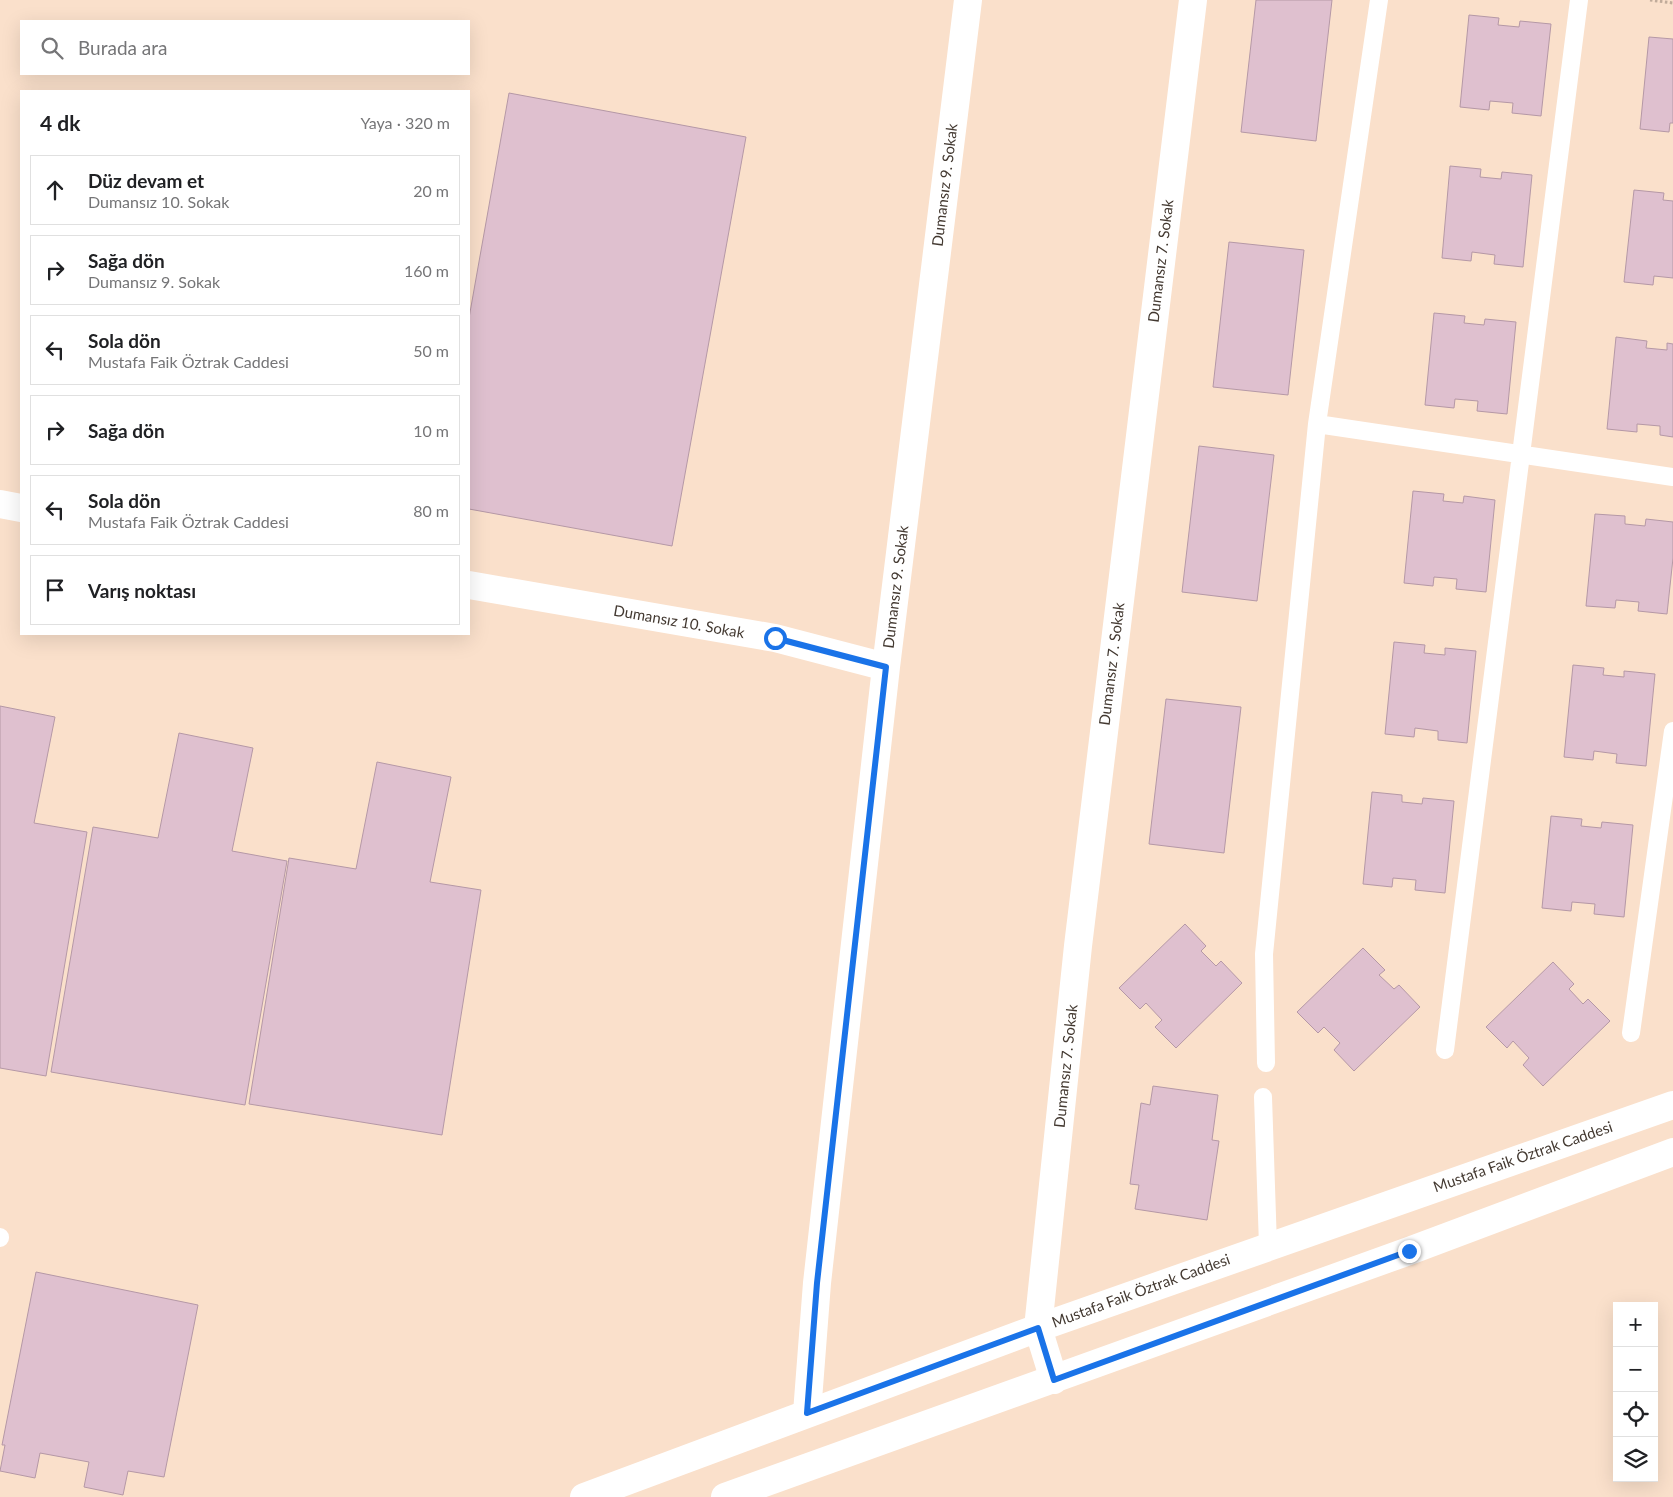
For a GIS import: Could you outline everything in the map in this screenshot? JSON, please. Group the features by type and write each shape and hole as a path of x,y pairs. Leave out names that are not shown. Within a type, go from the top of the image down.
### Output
{"street":[{"name":"Dumansız 9. Sokak","path":"807,1413 817,1283 886,667 968,0"},
{"name":"Dumansız 7. Sokak","path":"1038,1328 1078,946 1192,0"},
{"path":"0,504 20,508"},
{"name":"Dumansız 10. Sokak","path":"470,585 775,638 886,667"},
{"name":"Mustafa Faik Öztrak Caddesi","path":"584,1497 1038,1328 1673,1105"},
{"path":"725,1497 1409,1251 1673,1152"},
{"path":"1038,1328 1054,1380"}],"lane":[{"path":"1266,1063 1264,954 1318,424 1379,0"},
{"path":"1445,1050 1579,0"},
{"path":"1318,424 1520,456 1673,477"},
{"path":"1631,1033 1673,731"},
{"path":"1263,1097 1268,1246"}],"path":[{"path":"1650,0 1673,3"}],"building":[{"path":"1256,0 1332,0 1316,141 1241,132"},
{"path":"1469,15 1499,18 1498,25 1519,27 1520,21 1551,24 1541,116 1512,113 1513,103 1490,101 1489,110 1460,107"},
{"path":"1649,37 1673,39 1673,123 1670,123 1669,132 1640,129"},
{"path":"509,93 746,137 672,546 470,509 470,312"},
{"path":"1450,166 1481,169 1480,177 1501,179 1502,172 1532,175 1523,267 1494,264 1495,255 1472,252 1471,261 1442,258"},
{"path":"1634,190 1664,193 1663,200 1673,201 1673,278 1654,276 1653,285 1624,282"},
{"path":"1229,242 1304,250 1288,395 1213,387"},
{"path":"1434,313 1465,316 1464,323 1484,325 1485,319 1516,322 1507,414 1477,411 1478,401 1455,399 1454,408 1425,405"},
{"path":"1616,337 1647,341 1646,348 1667,350 1667,343 1673,344 1673,437 1660,435 1660,426 1637,424 1637,432 1607,429"},
{"path":"1199,446 1274,455 1257,601 1182,592"},
{"path":"1413,491 1444,494 1443,501 1463,503 1464,496 1495,500 1486,592 1456,589 1457,579 1434,577 1433,586 1404,583"},
{"path":"1595,514 1625,516 1625,524 1645,526 1646,519 1673,522 1673,558 1667,614 1638,611 1639,602 1616,600 1615,608 1586,606"},
{"path":"1394,642 1425,645 1424,653 1445,655 1445,648 1476,651 1467,743 1438,740 1438,731 1415,728 1414,737 1385,734"},
{"path":"1573,665 1604,668 1603,675 1624,677 1624,671 1655,674 1646,766 1616,763 1617,754 1594,751 1593,760 1564,757"},
{"path":"1166,699 1241,707 1224,853 1149,844"},
{"path":"0,706 55,717 34,823 87,832 46,1076 0,1068"},
{"path":"179,733 253,748 232,851 287,861 245,1105 51,1072 93,827 158,838"},
{"path":"377,762 451,777 430,882 481,890 442,1135 249,1104 289,858 356,869"},
{"path":"1372,792 1402,795 1402,802 1422,804 1423,798 1454,801 1445,893 1415,890 1416,880 1393,878 1392,887 1363,884"},
{"path":"1551,816 1582,819 1581,826 1601,828 1602,822 1633,825 1624,917 1594,914 1595,904 1572,902 1571,911 1542,908"},
{"path":"1185,924 1206,946 1201,951 1216,966 1221,961 1242,983 1176,1048 1155,1027 1162,1020 1146,1003 1140,1009 1119,988"},
{"path":"1363,948 1385,970 1379,975 1394,989 1399,985 1420,1007 1354,1071 1334,1050 1340,1043 1324,1027 1318,1033 1297,1012"},
{"path":"1553,962 1574,984 1569,989 1583,1004 1588,999 1610,1021 1543,1086 1523,1065 1529,1058 1513,1041 1507,1048 1486,1027"},
{"path":"1153,1086 1218,1095 1212,1140 1219,1141 1207,1220 1135,1209 1139,1185 1130,1184 1141,1103 1150,1105"},
{"path":"36,1272 198,1305 164,1477 128,1471 123,1495 84,1487 89,1462 40,1453 35,1478 0,1471 5,1445 2,1445"}],"route":[{"path":"775,638 886,667 817,1283 807,1413 1038,1328 1054,1380 1409,1251"}]}
